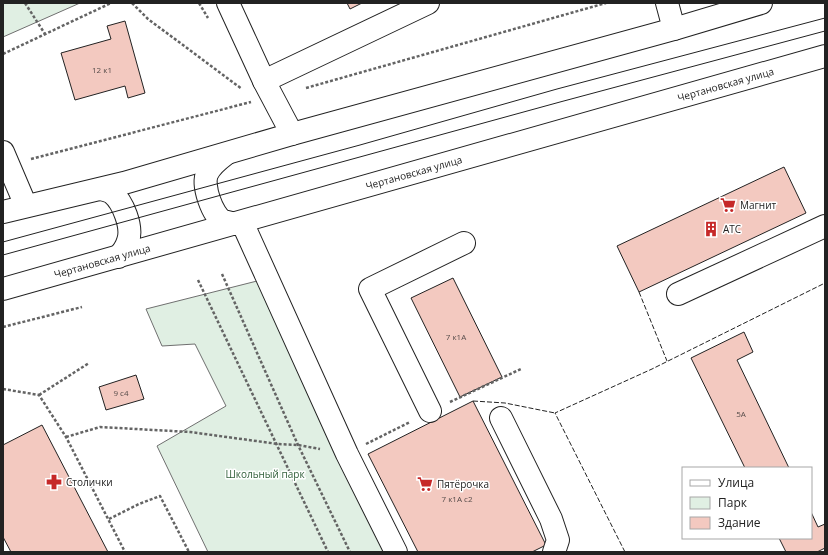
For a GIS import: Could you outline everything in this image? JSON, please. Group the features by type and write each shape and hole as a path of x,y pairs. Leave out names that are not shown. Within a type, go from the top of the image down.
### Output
{"main road":[{"path":"228,3 255,87 292,134"},
{"path":"255,87 428,3"},
{"path":"667,3 674,29"},
{"path":"3,212 124,183 292,134 674,29 761,3"},
{"name":"Чертановская улица","path":"3,289 825,56"},
{"path":"3,152 26,206"},
{"path":"229,152 214,163 206,175 205,187 214,212 222,221 238,223 347,454 396,552"},
{"path":"100,189 111,193 124,209 129,232 129,240 125,250 118,257"},
{"path":"678,294 825,226"},
{"path":"430,411 370,289 464,243"},
{"path":"501,418 551,519 558,540 554,552"}],"path":[{"path":"24,3 45,34"},
{"path":"3,54 111,3"},
{"path":"132,3 148,19 255,87"},
{"path":"222,274 298,445 350,552"},
{"path":"198,280 278,444 328,552"},
{"path":"3,327 82,307"},
{"path":"3,389 39,395 89,363"},
{"path":"430,411 520,370"},
{"path":"39,395 66,437 125,552"},
{"path":"66,437 100,427 190,432 278,444 298,445 347,454"},
{"path":"109,519 139,504 160,496 189,552"}],"green space":[{"path":"3,3 80,3 3,37"},
{"name":"Школьный парк","path":"257,281 392,552 208,552 157,446 226,406 195,344 162,346 146,309"}],"building":[{"path":"347,3 362,3 350,9"},
{"path":"125,21 145,93 128,98 125,86 75,100 61,53 111,39 107,26"},
{"name":"АТС","path":"784,167 806,213 639,292 617,246"},
{"path":"453,278 502,377 460,397 411,298"},
{"path":"744,332 753,352 737,360 789,467 745,467 691,358"},
{"path":"136,375 144,399 106,410 99,387"},
{"path":"473,401 546,545 532,552 418,552 368,454"},
{"path":"42,425 108,552 11,552 3,537 3,445"},
{"path":"812,514 818,527 825,524 825,548 817,552 786,552 780,539 812,539"}],"tram line":[{"path":"3,242 360,145 557,89 825,18"},
{"path":"3,255 825,31"}],"fence":[{"path":"625,552 555,413 652,369 825,283"},
{"path":"639,292 667,361"},
{"path":"473,401 505,403 555,413"}],"place":[{"name":"Магнит","path":"728,205"},
{"name":"АТС","path":"711,229"},
{"name":"Столички","path":"54,482"},
{"name":"Пятёрочка","path":"425,484"}]}
